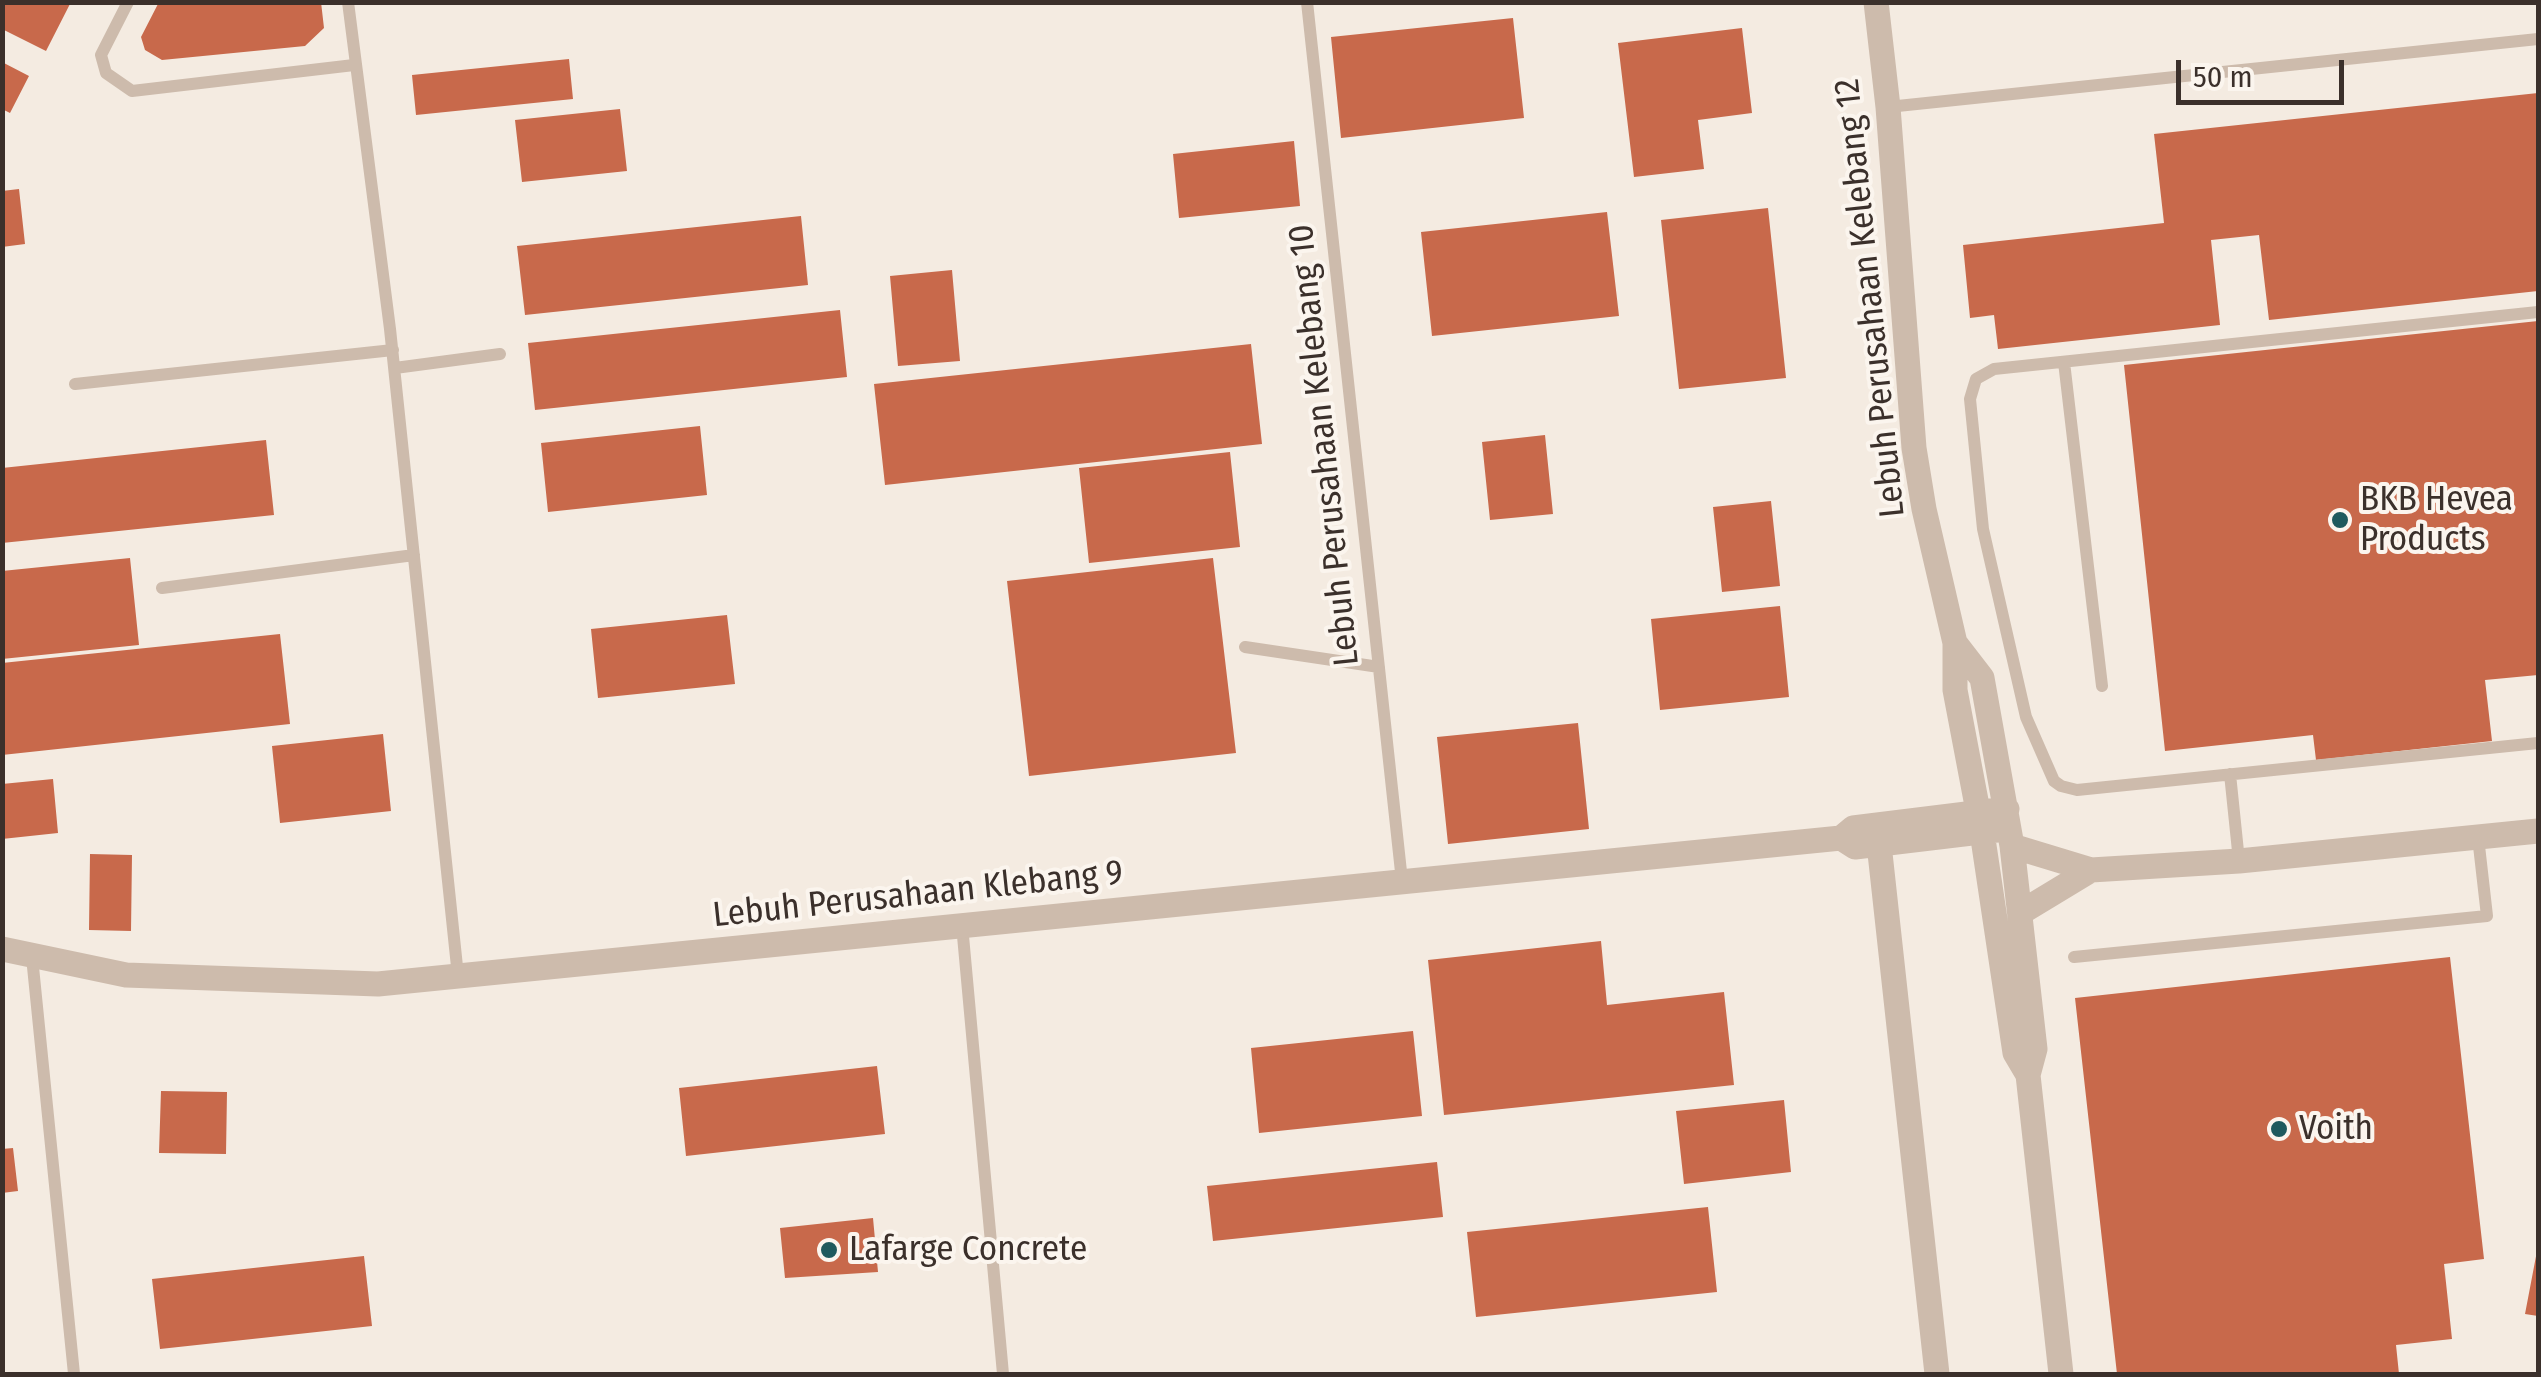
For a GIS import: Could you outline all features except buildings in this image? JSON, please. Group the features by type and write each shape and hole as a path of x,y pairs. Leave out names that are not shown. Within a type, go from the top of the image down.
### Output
{"street":[{"name":"Lebuh Perusahaan Kelebang 12","path":"1876,2 1914,448 1924,509 1956,643 1955,690 1980,822 2015,1053 2028,1075"},
{"name":"Lebuh Perusahaan Kelebang 12","path":"1956,643 1982,678 2010,828 2035,1049 2028,1075 2060,1374"},
{"name":"Lebuh Perusahaan Klebang 9","path":"2,950 126,974 378,984 1840,838 1853,828 1980,822 2010,828"},
{"name":"Lebuh Perusahaan Klebang 9","path":"1840,838 1855,847 1980,822"},
{"path":"2010,828 2091,870"},
{"path":"2020,914 2091,870 2239,861 2538,831"},
{"path":"1879,844 1937,1374"}],"lane":[{"path":"128,2 102,55 106,73 132,91 354,65"},
{"path":"348,2 392,350 458,976"},
{"name":"Lebuh Perusahaan Kelebang 10","path":"1307,2 1402,881"},
{"path":"1888,108 2538,39"},
{"path":"2538,312 1984,373 1976,379 1970,399 1983,529 2026,718 2054,780 2069,790 2538,742"},
{"path":"76,384 392,350"},
{"path":"394,368 500,354"},
{"path":"2064,362 2102,686"},
{"path":"162,588 414,555"},
{"path":"1246,647 1379,667"},
{"path":"2230,774 2239,861"},
{"path":"2074,957 2487,916 2478,837"},
{"path":"962,926 1003,1374"},
{"path":"32,957 74,1374"}],"place":[{"name":"BKB Hevea Products","path":"2340,520"},
{"name":"Voith","path":"2279,1129"},
{"name":"Lafarge Concrete","path":"829,1250"}]}
